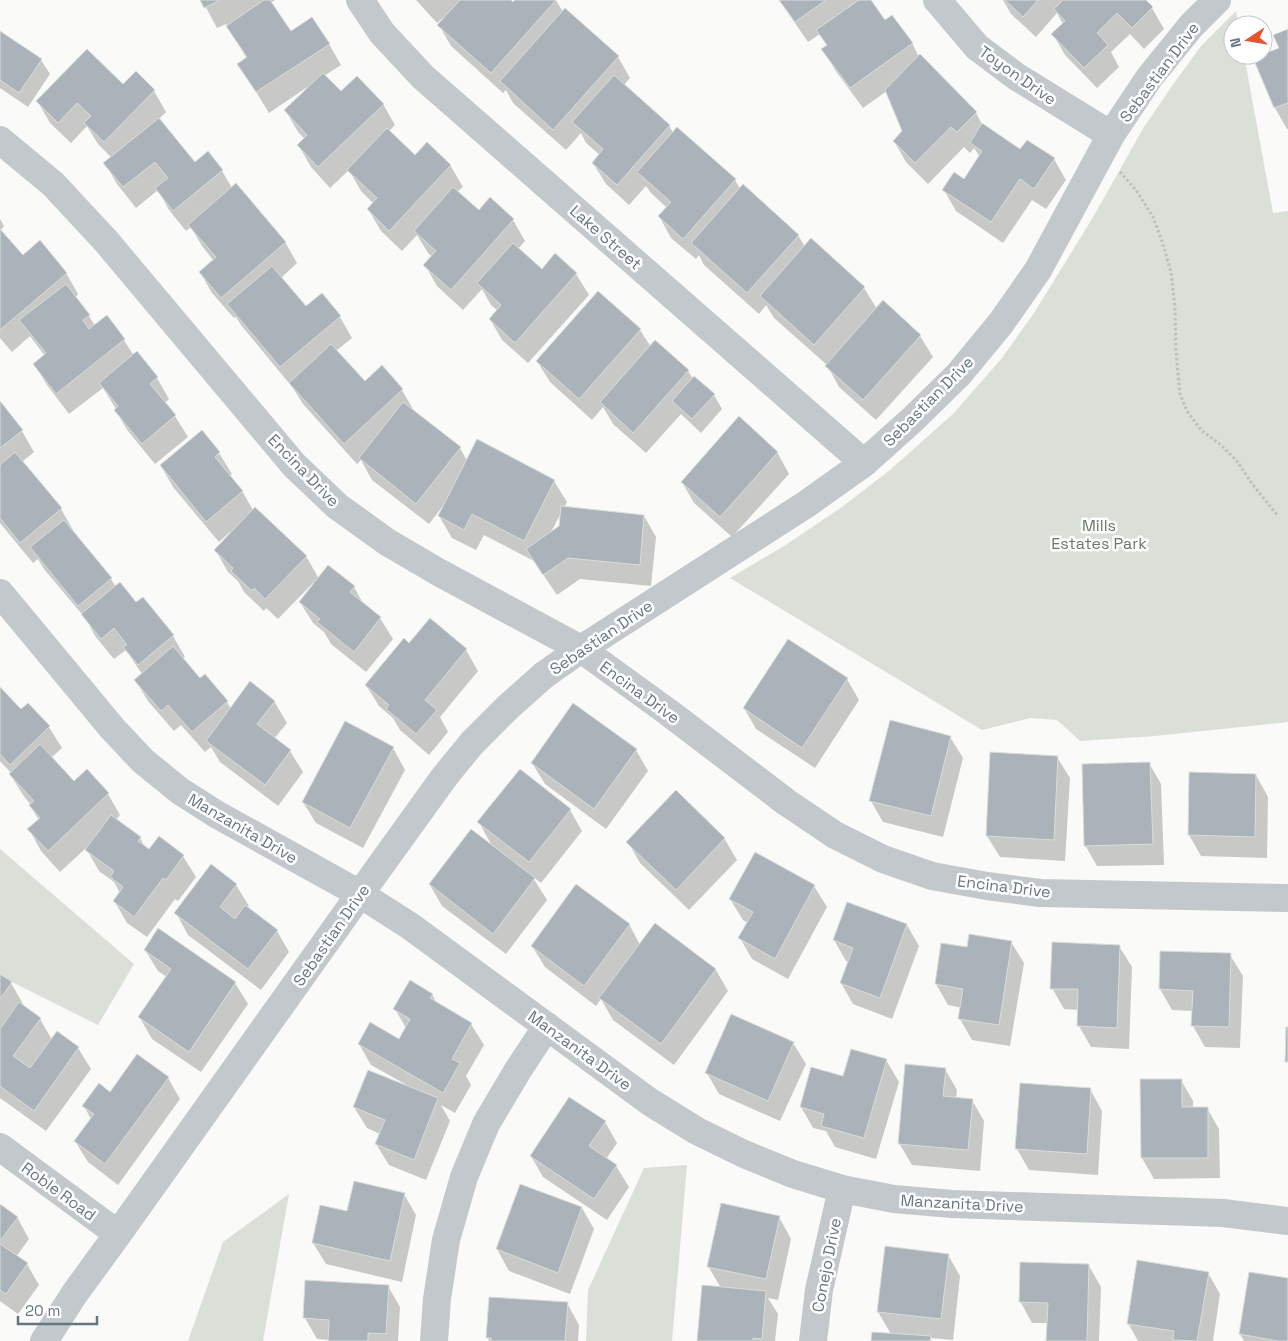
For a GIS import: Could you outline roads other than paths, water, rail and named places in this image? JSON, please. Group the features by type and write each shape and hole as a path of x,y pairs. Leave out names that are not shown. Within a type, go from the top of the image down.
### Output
{"street":[{"name":"Lake Street","path":"360,0 382,33 423,77 864,464"},
{"name":"Toyon Drive","path":"937,0 977,47 1105,146"},
{"name":"Sebastian Drive","path":"44,1341 75,1293 360,894 445,776 472,743 508,706 544,675 581,649 808,503 864,464 960,374 1001,323 1038,270 1105,146 1150,78 1191,26 1217,0"},
{"name":"Encina Drive","path":"0,140 53,184 106,241 294,465 336,506 387,542 440,573 581,649 668,712 786,802 835,835 883,859 932,876 987,886 1040,892 1288,898"},
{"name":"Manzanita Drive","path":"0,593 112,728 142,761 180,792 360,894 410,926 650,1102 697,1131 744,1154 793,1174 842,1189 894,1199 952,1204 1223,1213 1288,1221"},
{"path":"434,1341 446,1240 464,1177 486,1124 547,1026"},
{"name":"Roble Road","path":"0,1147 118,1234"},
{"name":"Conejo Drive","path":"813,1341 819,1290 842,1189"}],"park label":[{"name":"Mills Estates Park","path":"1099,534"}]}
